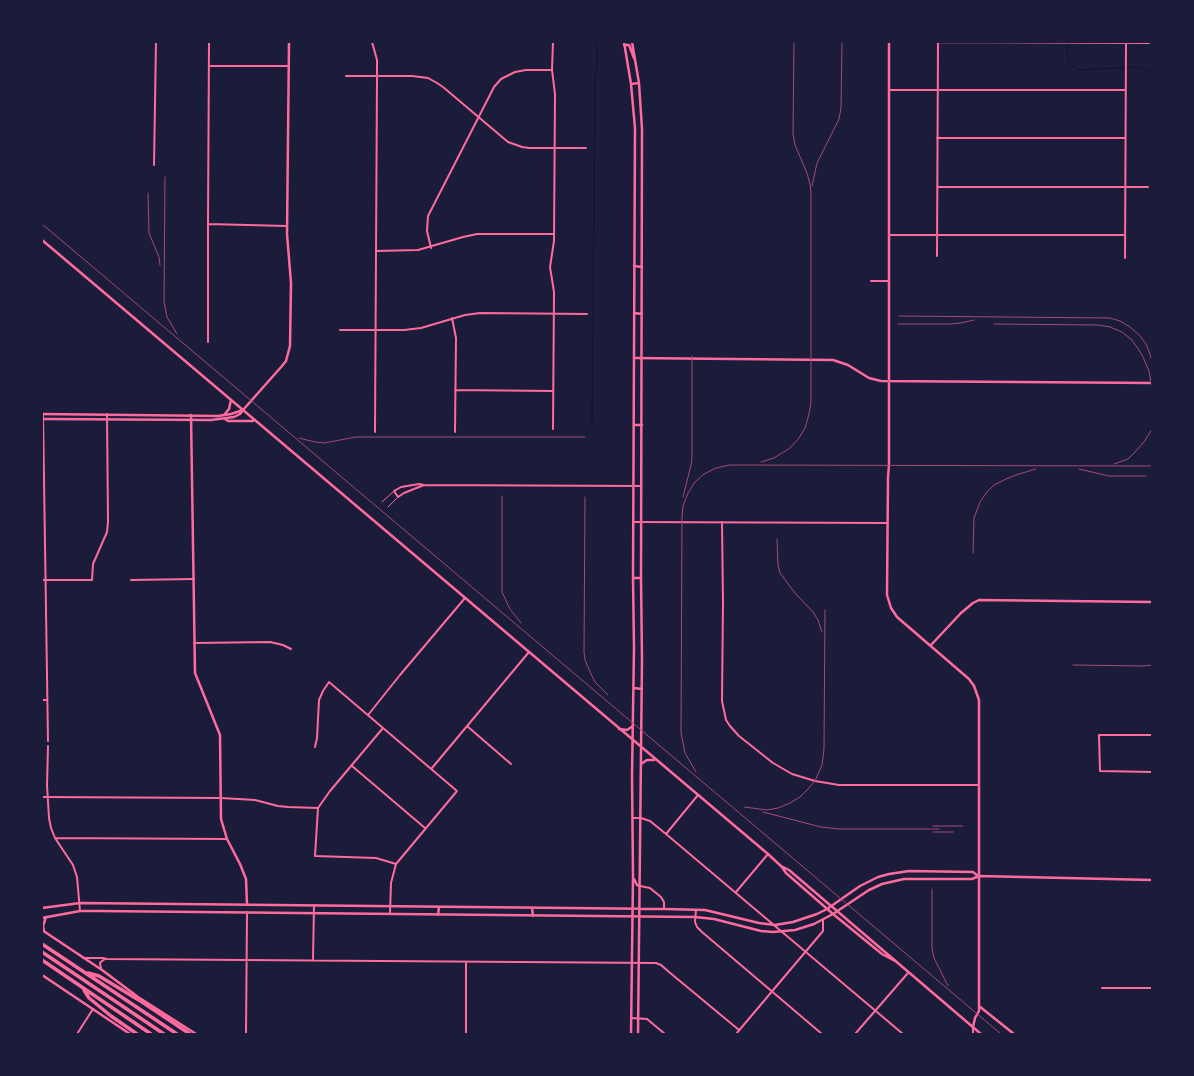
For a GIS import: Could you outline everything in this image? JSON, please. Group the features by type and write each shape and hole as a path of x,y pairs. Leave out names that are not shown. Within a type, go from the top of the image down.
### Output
{"highway":[{"path":"42,944 177,1034"},
{"path":"42,952 164,1034"},
{"path":"42,960 151,1034"},
{"path":"84,972 99,976 190,1034"},
{"path":"82,988 89,998 137,1034"}],"main road":[{"path":"43,419 191,420 224,417 243,410 286,361 290,346 291,284 287,226 289,42"},
{"path":"632,42 639,83 642,129 642,689 640,748 640,963 638,1034"},
{"path":"889,42 889,465 887,595 891,608 897,617 969,679 978,694 980,705 979,1011 975,1018 973,1027"},
{"path":"624,43 629,45 635,60"},
{"path":"624,43 631,84 635,128 633,916 631,1034"},
{"path":"631,84 639,83"},
{"path":"635,128 642,129"},
{"path":"635,172 642,172"},
{"path":"635,220 642,220"},
{"path":"42,240 243,410 255,422 529,652 640,748 768,854 782,867 786,873 827,909 882,954 908,972 981,1034"},
{"path":"634,266 642,266"},
{"path":"634,313 642,314"},
{"path":"634,358 833,360 848,365 869,378 877,381 888,382 1152,383"},
{"path":"224,417 229,409 231,400"},
{"path":"43,414 191,415 224,417 228,421 255,422"},
{"path":"191,415 195,673 220,735 221,819 227,839 246,879 247,904"},
{"path":"634,425 642,425"},
{"path":"633,578 641,578"},
{"path":"931,645 961,613 979,600 1152,602"},
{"path":"634,634 642,634"},
{"path":"634,688 642,689"},
{"path":"619,729 627,730 633,726"},
{"path":"640,765 647,760 656,760"},
{"path":"782,867 789,870 886,951 894,961"},
{"path":"42,908 80,903 664,909 716,912 759,924 775,925 793,922 827,909 860,886 878,878 909,871 973,872 979,876"},
{"path":"930,871 930,878"},
{"path":"633,876 637,885 640,886"},
{"path":"42,918 80,911 695,917 714,919 736,926 761,931 782,931 795,930 823,920 869,890 882,884 904,879 972,879 979,876 1152,880"},
{"path":"797,883 800,880"},
{"path":"134,911 135,904"},
{"path":"191,912 192,904"},
{"path":"353,906 353,913"},
{"path":"438,915 439,907"},
{"path":"486,908 486,916"},
{"path":"532,908 533,916"},
{"path":"581,916 582,909"},
{"path":"47,917 44,922 43,931 102,970 138,997 196,1034"},
{"path":"736,926 737,918"},
{"path":"871,945 874,941"},
{"path":"42,975 130,1034"},
{"path":"979,1006 1014,1034"}],"street":[{"path":"154,165 156,42"},
{"path":"208,342 209,42"},
{"path":"372,42 377,60 378,76 375,432"},
{"path":"553,42 552,70 555,94 554,234 550,267 554,292 553,429"},
{"path":"937,256 938,42 1149,43"},
{"path":"1125,258 1126,43"},
{"path":"209,66 288,66"},
{"path":"431,248 427,231 428,216 494,87 504,77 519,71 552,70"},
{"path":"346,76 423,77 433,80 443,87 508,142 529,148 586,148"},
{"path":"888,90 1126,90"},
{"path":"937,138 1125,138"},
{"path":"937,187 1148,187"},
{"path":"208,224 287,226"},
{"path":"376,251 410,251 431,248 462,237 477,234 554,234"},
{"path":"888,235 1125,235"},
{"path":"871,281 888,281"},
{"path":"340,330 404,330 421,328 452,318 480,313 587,314"},
{"path":"452,318 456,338 455,432"},
{"path":"455,390 553,391"},
{"path":"43,414 48,741"},
{"path":"42,580 92,580 93,564 107,532 107,414"},
{"path":"424,485 398,497 394,491 401,487 410,485 424,485 641,486"},
{"path":"633,522 887,523"},
{"path":"722,522 722,700 726,720 739,736 773,763 792,774 814,781 839,785 979,785"},
{"path":"131,580 194,579"},
{"path":"368,715 465,598"},
{"path":"194,644 270,642 283,645 291,649"},
{"path":"432,768 529,652"},
{"path":"315,747 317,738 319,700 329,682 432,768 457,791 396,864 391,883 390,913"},
{"path":"42,700 48,700"},
{"path":"467,726 511,764"},
{"path":"383,728 330,791 318,808 315,856 376,858 396,864"},
{"path":"1152,735 1099,734 1100,771 1152,772"},
{"path":"48,746 49,818 55,838 73,865 77,877 80,911"},
{"path":"352,766 426,829"},
{"path":"666,834 698,795"},
{"path":"42,797 221,798 254,800 278,806 318,808"},
{"path":"633,818 641,818 650,821 903,1034"},
{"path":"55,838 227,839"},
{"path":"736,892 768,854"},
{"path":"640,886 650,888 661,897 664,902 664,909"},
{"path":"314,905 314,960"},
{"path":"696,910 695,922 697,927 702,932 822,1034"},
{"path":"246,1034 247,912"},
{"path":"736,1034 823,931 823,920"},
{"path":"83,958 656,963 661,965 739,1030"},
{"path":"102,970 100,963 102,960 106,959"},
{"path":"466,962 466,1034"},
{"path":"855,1034 908,972"},
{"path":"1102,988 1152,988"},
{"path":"77,1034 93,1009"},
{"path":"631,1018 647,1019 665,1034"},
{"path":"973,1027 973,1034"}],"lane":[{"path":"382,502 394,491"},
{"path":"388,507 398,497"}],"waterway":[{"path":"592,428 595,79 597,65 597,42"},
{"path":"1068,42 1067,55 1071,65 1077,70 1140,67 1147,71 1152,77 1152,80"}],"railway":[{"path":"761,462 774,458 790,448 799,438 805,428 811,402 811,193 807,173 795,145 793,134 794,42"},
{"path":"812,186 817,163 839,119 841,108 842,42"},
{"path":"165,177 164,302 167,317 177,334"},
{"path":"148,193 149,233 159,257 160,265"},
{"path":"42,224 1001,1034"},
{"path":"899,316 1110,318 1120,321 1139,335 1146,344 1152,362"},
{"path":"898,324 950,324 974,320"},
{"path":"994,324 1099,325 1110,327 1122,332 1131,339 1139,350 1149,371 1152,388"},
{"path":"683,497 692,457 692,356"},
{"path":"1114,464 1128,459 1144,442 1152,429"},
{"path":"299,438 324,443 356,437 585,437"},
{"path":"696,772 685,753 681,733 682,517 683,506 688,493 695,482 704,474 716,468 730,465 1152,466"},
{"path":"973,553 974,518 980,502 987,492 994,485 1006,479 1036,469"},
{"path":"1079,469 1109,476 1146,476"},
{"path":"502,496 502,592 510,609 521,623"},
{"path":"585,497 584,652 585,660 595,682 608,695"},
{"path":"777,539 778,565 780,573 795,593 813,612 818,620 822,632"},
{"path":"744,807 767,810 778,808 790,803 800,797 815,781 822,765 824,749 825,610"},
{"path":"1073,665 1152,665"},
{"path":"763,812 821,827 839,829 939,829"},
{"path":"933,826 963,826"},
{"path":"933,832 953,832"},
{"path":"932,889 932,948 934,958 948,986"}]}
